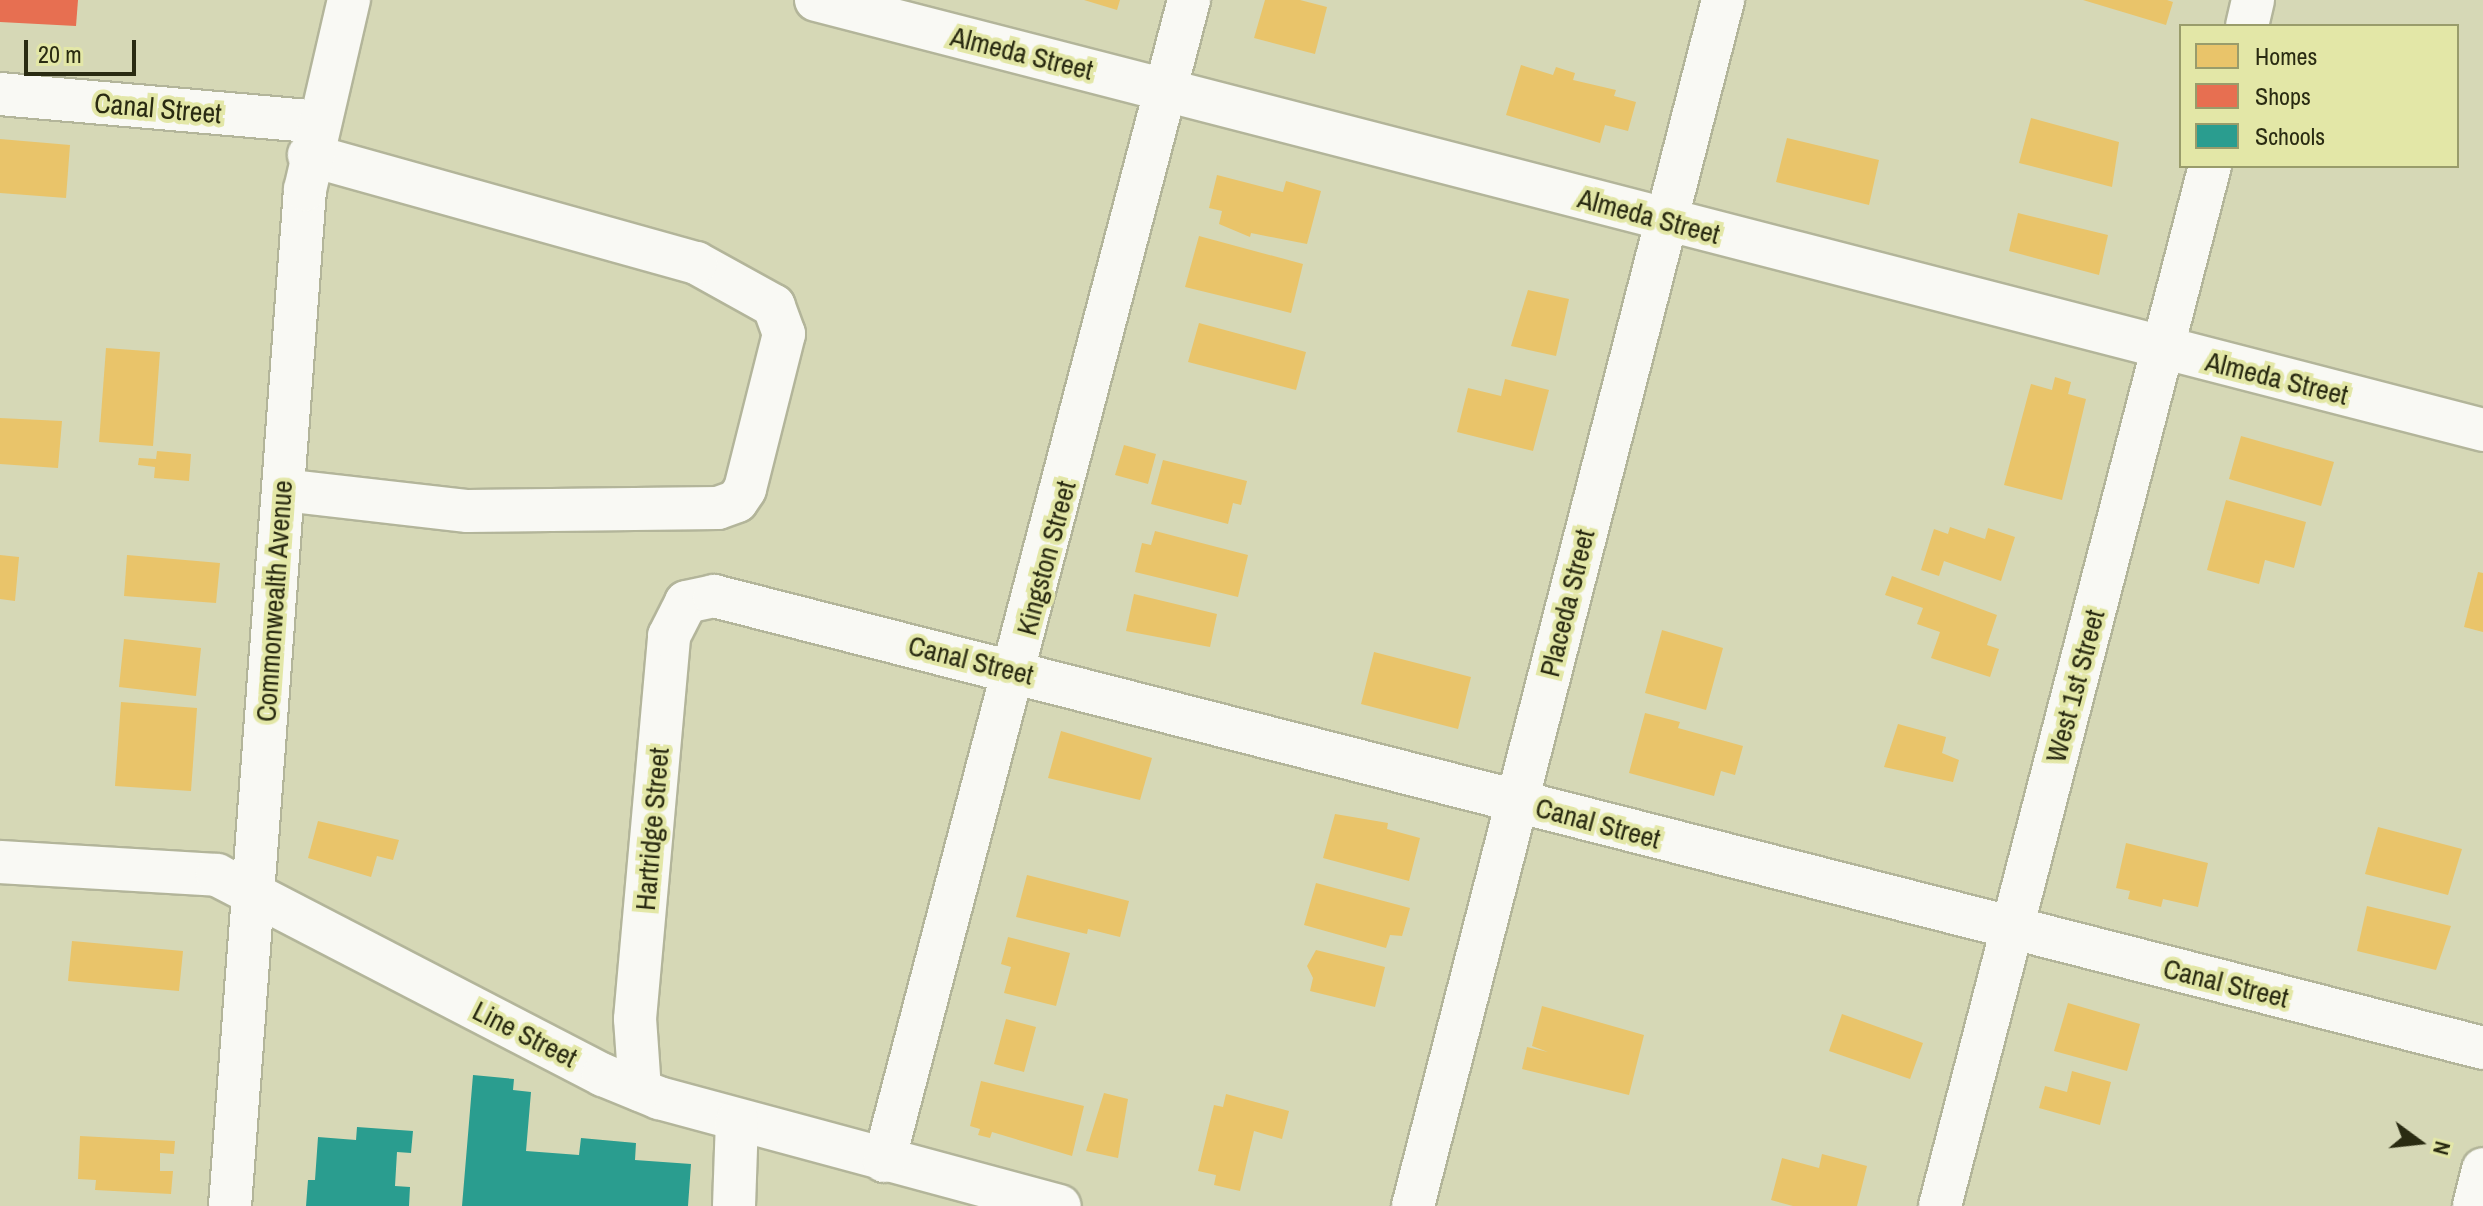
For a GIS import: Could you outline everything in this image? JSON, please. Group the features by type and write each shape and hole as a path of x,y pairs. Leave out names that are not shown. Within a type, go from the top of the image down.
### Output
{"street":[{"name":"Commonwealth Avenue","path":"230,1206 283,490 313,138 349,0"},
{"name":"Almeda Street","path":"816,0 2483,430"},
{"name":"Kingston Street","path":"884,1161 1016,672 1189,0"},
{"name":"Placeda Street","path":"1413,1206 1723,0"},
{"path":"2247,24 2253,0"},
{"name":"Canal Street","path":"0,94 313,138 696,263 774,306 784,334 745,489 737,501 718,508 468,511 283,490"},
{"name":"West 1st Street","path":"1940,1206 2209,168"},
{"name":"Canal Street","path":"714,596 2011,930 2483,1048"},
{"name":"Hartridge Street","path":"640,1090 635,1019 669,636 686,602 714,596"},
{"name":"Line Street","path":"0,862 217,875 640,1090 737,1121 884,1161 1001,1199 1060,1206"},
{"path":"734,1206 737,1121"},
{"path":"2474,1206 2483,1169"}],"building: Homes":[{"path":"1084,0 1120,0 1117,10"},
{"path":"1265,0 1300,0 1327,7 1315,54 1254,38"},
{"path":"2083,0 2167,0 2173,2 2166,25"},
{"path":"1521,65 1553,75 1556,67 1575,73 1573,80 1616,90 1614,96 1636,102 1628,131 1605,125 1600,143 1506,115"},
{"path":"2031,118 2119,142 2112,187 2019,163"},
{"path":"1787,138 1879,160 1869,205 1776,182"},
{"path":"0,139 70,145 66,198 0,193"},
{"path":"1217,175 1283,192 1286,181 1321,191 1307,244 1251,233 1250,237 1219,224 1222,211 1209,208"},
{"path":"2018,213 2108,235 2099,275 2009,251"},
{"path":"1199,236 1303,264 1291,313 1185,287"},
{"path":"1528,290 1569,299 1556,356 1511,346"},
{"path":"1199,323 1306,352 1296,390 1188,362"},
{"path":"106,348 160,352 153,446 99,442"},
{"path":"2055,377 2071,382 2068,394 2086,399 2062,500 2004,485 2031,384 2052,390"},
{"path":"1505,379 1549,390 1533,451 1457,432 1468,388 1501,396"},
{"path":"0,418 62,421 58,468 0,464"},
{"path":"2241,436 2334,462 2321,506 2229,479"},
{"path":"1124,445 1156,454 1148,484 1115,475"},
{"path":"157,451 191,454 189,481 154,478 155,467 138,465 139,458 156,459"},
{"path":"1163,460 1247,481 1241,505 1233,503 1228,524 1151,504"},
{"path":"2226,500 2306,522 2294,568 2265,560 2259,584 2207,570"},
{"path":"1950,527 1985,539 1988,528 2015,537 2001,581 1944,561 1939,576 1921,570 1934,529 1948,534"},
{"path":"1155,531 1248,555 1238,597 1135,572 1142,543 1151,545"},
{"path":"0,555 19,557 15,601 0,599"},
{"path":"127,555 220,563 216,603 124,596"},
{"path":"2478,572 2483,573 2483,632 2464,627"},
{"path":"1892,576 1997,615 1987,645 1999,649 1990,677 1931,658 1940,632 1917,624 1923,608 1885,595"},
{"path":"1134,594 1217,614 1210,647 1126,631"},
{"path":"1662,630 1723,648 1706,710 1645,693"},
{"path":"124,639 201,648 196,696 119,687"},
{"path":"1374,652 1471,677 1458,729 1361,704"},
{"path":"121,702 197,708 191,791 115,786"},
{"path":"1645,713 1680,722 1678,728 1743,746 1735,775 1721,771 1714,796 1629,773"},
{"path":"1898,724 1946,737 1942,753 1959,760 1953,782 1884,767"},
{"path":"1061,731 1152,758 1140,800 1048,778"},
{"path":"1335,814 1388,823 1387,829 1420,838 1409,881 1323,858"},
{"path":"318,821 399,840 393,860 377,856 371,877 308,858"},
{"path":"2378,827 2462,849 2448,895 2365,874"},
{"path":"2126,843 2208,863 2198,907 2163,899 2161,907 2128,899 2130,891 2116,888"},
{"path":"1027,875 1129,901 1120,937 1088,929 1087,934 1016,917"},
{"path":"1316,883 1410,908 1402,936 1390,935 1386,948 1304,925"},
{"path":"2367,906 2451,926 2436,970 2357,951"},
{"path":"1008,937 1070,953 1056,1006 1004,993 1011,967 1001,964"},
{"path":"72,941 183,951 179,991 68,981"},
{"path":"1316,950 1385,967 1375,1007 1310,991 1313,978 1307,966"},
{"path":"2068,1003 2140,1024 2127,1071 2054,1051"},
{"path":"1542,1006 1644,1035 1629,1095 1522,1069 1527,1047 1548,1052 1532,1046"},
{"path":"1842,1014 1923,1043 1910,1079 1829,1051"},
{"path":"1006,1019 1036,1027 1024,1072 994,1064"},
{"path":"2072,1071 2111,1082 2100,1125 2039,1108 2045,1086 2067,1092"},
{"path":"981,1081 1084,1106 1072,1156 992,1132 990,1138 978,1135 980,1129 970,1126"},
{"path":"1104,1093 1128,1099 1118,1158 1086,1151"},
{"path":"1226,1094 1289,1111 1282,1139 1254,1131 1240,1191 1214,1185 1216,1175 1198,1171 1214,1105 1223,1107"},
{"path":"80,1136 175,1141 174,1154 160,1153 160,1171 173,1171 171,1194 95,1190 96,1180 78,1179"},
{"path":"1822,1154 1867,1166 1857,1206 1793,1206 1771,1200 1782,1158 1819,1168"}],"building: Shops":[{"path":"0,0 78,0 76,26 0,22"}],"building: Schools":[{"path":"473,1075 514,1079 513,1090 531,1092 526,1151 579,1155 581,1138 636,1143 635,1160 691,1164 688,1206 462,1206"},
{"path":"357,1127 413,1131 411,1153 397,1152 395,1186 410,1187 409,1206 306,1206 308,1180 315,1180 318,1137 356,1140"}]}
